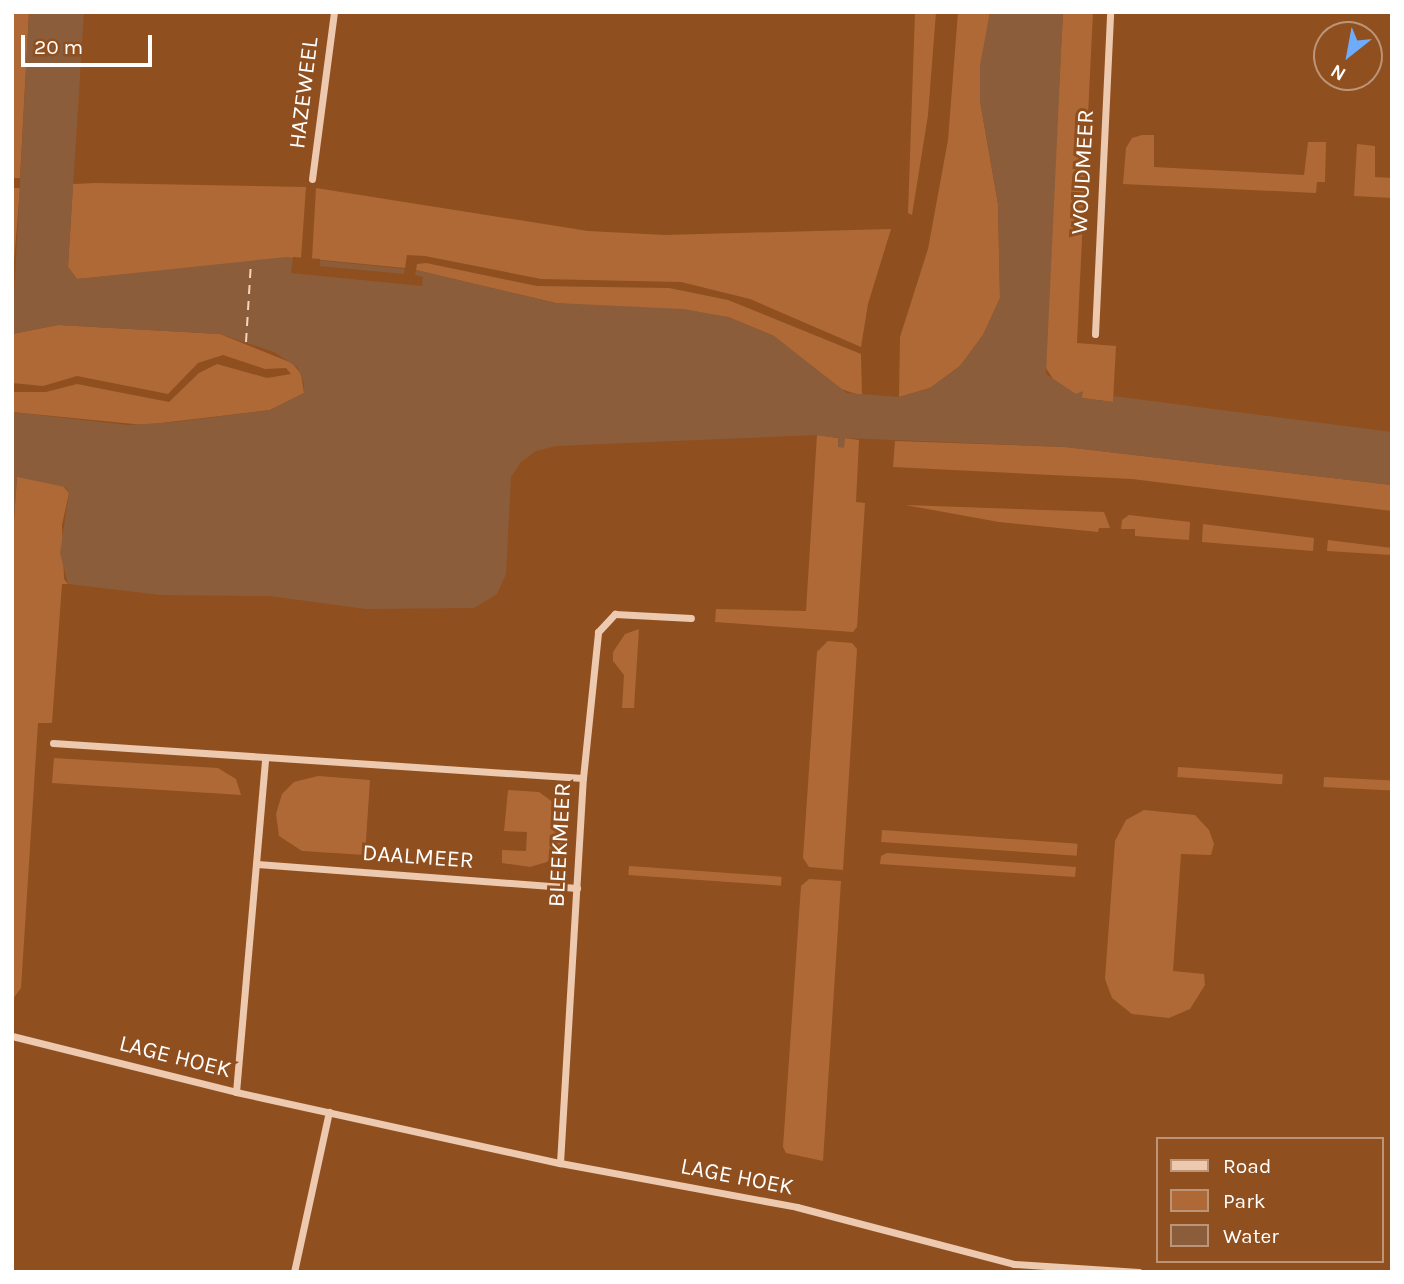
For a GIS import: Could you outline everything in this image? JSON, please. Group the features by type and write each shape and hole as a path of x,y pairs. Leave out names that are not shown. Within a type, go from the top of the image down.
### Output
{"street":[{"name":"HAZEWEEL","path":"312,179 334,12"},
{"name":"WOUDMEER","path":"1095,334 1110,12"},
{"name":"BLEEKMEER","path":"559,1163 583,778 603,623 615,614 691,618"},
{"path":"53,743 583,778"},
{"path":"236,1092 265,758"},
{"name":"DAALMEER","path":"257,864 577,888"},
{"name":"LAGE HOEK","path":"12,1036 236,1092 559,1163 797,1207 1014,1264 1139,1272"},
{"path":"294,1272 329,1112"}],"green space":[{"path":"14,12 29,12 20,178 12,178"},
{"path":"915,12 936,12 928,115 912,215 908,213"},
{"path":"958,12 990,12 981,65 980,101 998,204 1000,298 983,335 960,366 930,388 899,397 900,337 928,249 948,140"},
{"path":"1063,12 1093,12 1077,343 1116,346 1113,402 1082,398 1057,385 1044,365"},
{"path":"1154,135 1154,167 1304,175 1308,142 1326,142 1325,182 1317,182 1316,193 1123,184 1126,148 1132,138"},
{"path":"1357,144 1375,146 1375,177 1392,178 1392,198 1354,196"},
{"path":"73,184 306,187 301,258 77,279 68,267"},
{"path":"12,188 20,188 12,286"},
{"path":"316,188 588,231 665,235 891,229 868,304 861,347 750,299 681,282 541,279 425,256 407,255 405,268 312,259"},
{"path":"426,263 537,286 669,288 728,300 861,354 862,396 838,388 774,336 728,317 556,303 416,270 417,264"},
{"path":"58,325 220,334 292,363 301,374 304,393 270,410 144,425 12,412 12,392 46,392 77,384 169,402 199,373 217,364 267,378 291,374 286,368 265,369 223,355 198,363 168,394 77,376 43,386 12,383 12,334"},
{"path":"817,435 838,438 838,447 844,438 859,440 856,502 865,503 857,627 853,632 715,622 716,609 806,611"},
{"path":"895,441 1065,447 1392,485 1392,511 1132,479 893,467"},
{"path":"17,476 62,485 69,493 62,525 64,579 68,584 62,584 52,723 38,723 21,988 12,1000 12,548"},
{"path":"905,505 1104,512 1110,528 1099,528 1098,532 999,522"},
{"path":"1129,515 1190,522 1189,540 1135,536 1135,529 1121,529 1122,520"},
{"path":"1203,524 1314,538 1313,551 1202,542"},
{"path":"1328,540 1392,548 1392,555 1327,551"},
{"path":"639,629 634,708 622,708 624,675 613,661 613,652 625,634"},
{"path":"828,641 852,643 857,649 843,870 809,867 803,858 817,652"},
{"path":"54,758 218,768 236,779 241,795 52,783"},
{"path":"1178,767 1283,774 1282,784 1177,777"},
{"path":"318,776 370,780 365,855 302,851 279,836 276,814 282,794 294,782"},
{"path":"1324,777 1392,781 1391,791 1323,787"},
{"path":"508,790 539,792 561,808 564,841 547,862 530,867 502,863 502,850 526,851 527,832 504,831"},
{"path":"1144,810 1195,815 1209,830 1214,844 1211,855 1181,854 1173,971 1204,974 1205,985 1190,1009 1169,1018 1132,1014 1112,998 1105,979 1115,841 1126,820"},
{"path":"882,830 1078,844 1077,856 881,842"},
{"path":"887,853 1076,867 1075,877 880,864 881,856"},
{"path":"629,866 782,877 781,886 628,875"},
{"path":"809,879 841,881 823,1161 786,1153 783,1147 801,886"}],"water":[{"path":"29,12 84,12 68,267 77,279 286,257 416,270 556,303 684,309 728,317 774,336 847,393 899,397 930,388 960,366 983,335 1000,298 998,204 980,101 980,65 990,12 1063,12 1046,374 1076,394 1083,391 1082,398 1113,402 1113,396 1392,432 1392,485 1065,447 845,438 844,448 838,447 838,438 817,435 556,446 536,451 521,462 511,477 506,574 497,594 474,608 366,609 269,596 161,595 68,584 60,553 69,493 65,487 17,477 12,548 12,412 128,425 175,422 270,410 304,393 304,384 298,368 274,352 220,334 58,325 12,334"}],"pier":[{"path":"293,257 320,259 320,266 404,274 405,268 416,270 415,275 423,277 422,286 291,273"}],"ferry route":[{"path":"246,342 251,262"}]}
